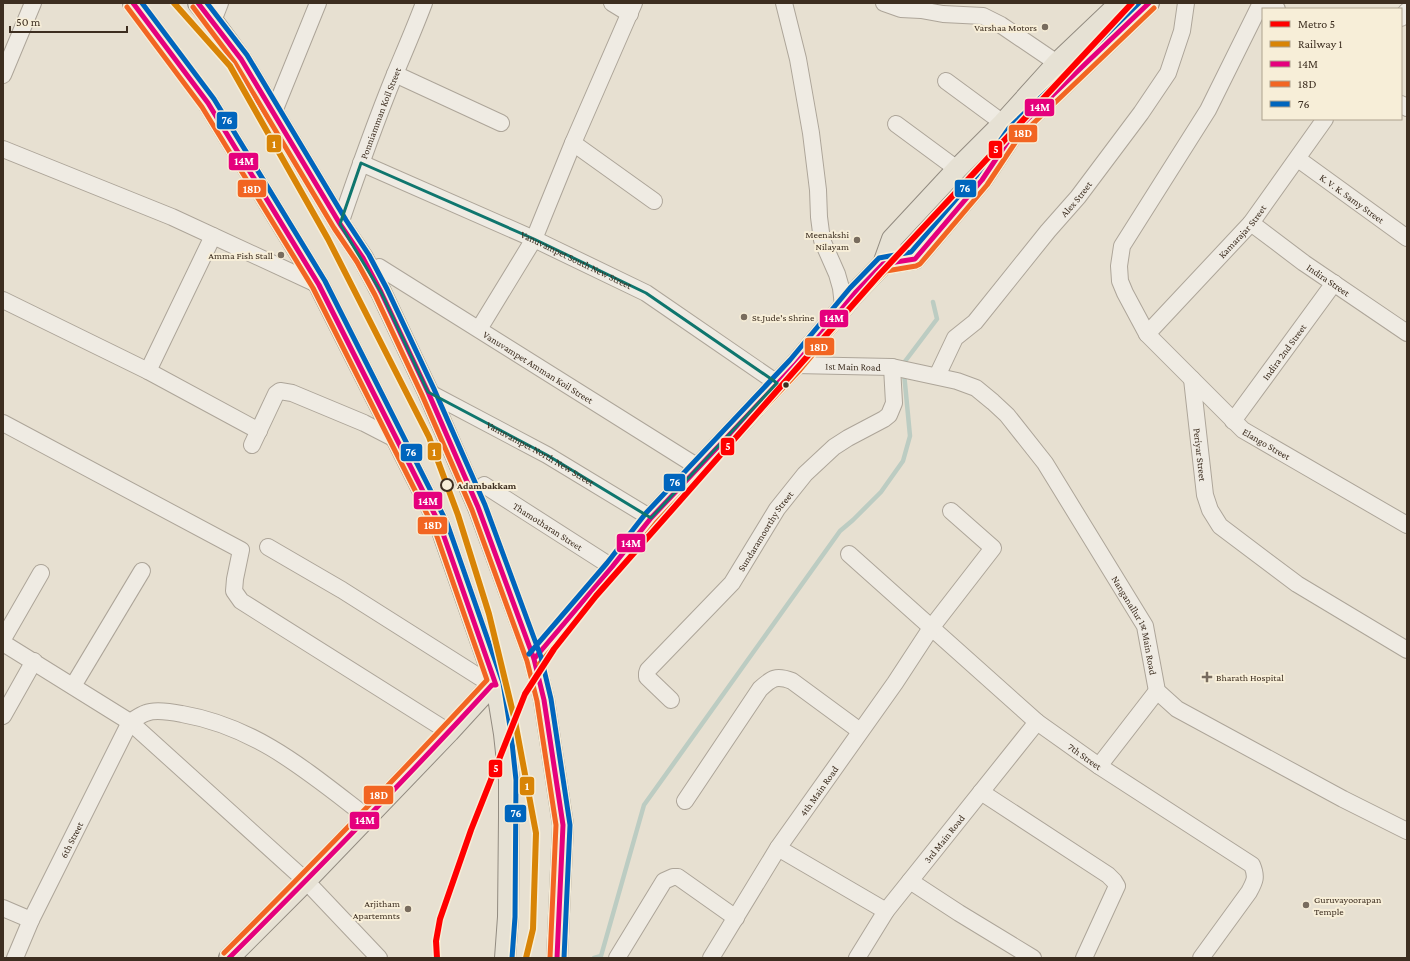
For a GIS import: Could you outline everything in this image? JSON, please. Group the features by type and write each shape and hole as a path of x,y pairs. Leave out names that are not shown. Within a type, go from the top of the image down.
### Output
{"main road":[{"path":"133,3 208,103 319,285 440,526 494,685 504,734 509,780 510,817 508,917 505,958"},
{"path":"198,3 217,12 241,60 273,114 340,224 363,258 381,292 428,392 478,507 534,659 544,700 563,824 560,923 557,958"},
{"path":"651,518 795,365 849,299 883,264 892,239 958,168 1003,124 1057,63 1120,3"},
{"path":"883,264 915,259 982,180 1014,132 1149,3"},
{"path":"230,958 494,685"}],"street":[{"path":"3,75 33,3"},
{"path":"273,114 318,3"},
{"name":"Ponniamman Koil Street","path":"340,224 361,163 424,3"},
{"path":"479,329 534,239 573,143 632,8 612,3"},
{"path":"784,3 798,59 811,133 822,240 837,274 841,288 849,299"},
{"path":"884,3 901,9 921,10 943,14 983,16 1001,25 1057,63"},
{"name":"Alex Street","path":"937,376 955,338 975,322 1048,231 1078,197 1168,73 1182,31 1186,3"},
{"name":"Elango Street","path":"1261,3 1208,110 1122,246 1119,266 1120,281 1148,334 1243,430 1407,525"},
{"path":"395,74 501,123"},
{"path":"946,81 1003,124"},
{"name":"Kamarajar Street","path":"1148,334 1251,223 1324,120"},
{"path":"896,124 958,168"},
{"path":"573,143 654,201"},
{"path":"3,149 172,217 319,285"},
{"name":"K. V. K. Samy Street","path":"1298,159 1407,238"},
{"name":"Vanuvampet South New Street","path":"361,163 534,239 646,293 777,383"},
{"name":"Indira Street","path":"1251,223 1334,283 1407,333"},
{"path":"148,371 212,236"},
{"name":"Vanuvampet Amman Koil Street","path":"379,267 698,467"},
{"name":"Indira 2nd Street","path":"1233,421 1334,283"},
{"path":"3,300 148,371 255,438 276,394 280,391 285,391 364,423 397,440"},
{"name":"1st Main Road","path":"795,365 900,368"},
{"name":"Nanganallur 1st Main Road","path":"900,368 957,381 976,388 1007,415 1045,463 1145,626 1157,691"},
{"name":"Sundaramoorthy Street","path":"671,700 647,677 648,670 732,583 777,509 805,474 834,447 848,438 884,420 889,415 894,403 900,368"},
{"name":"Periyar Street","path":"1192,379 1205,496 1210,510 1220,526 1297,584 1407,650"},
{"name":"Vanuvampet North New Street","path":"428,392 548,455 651,518"},
{"path":"3,423 241,550 234,592 240,601 448,732"},
{"name":"Thamotharan Street","path":"484,485 612,567"},
{"name":"4th Main Road","path":"711,958 778,848 895,683 931,628 993,548 950,511"},
{"path":"268,547 342,590 494,685"},
{"name":"7th Street","path":"849,554 1037,722 1099,766 1252,865 1256,874 1254,883 1201,958"},
{"path":"73,686 142,571"},
{"path":"3,639 41,573"},
{"path":"3,643 130,722 306,881 379,958"},
{"path":"3,716 34,661"},
{"path":"685,801 760,688 771,679 778,677 792,681 860,732"},
{"path":"1099,766 1157,691 1177,709 1343,799 1407,831"},
{"path":"130,722 146,712 170,712 190,715 218,723 253,737 294,761 367,817"},
{"name":"6th Street","path":"15,958 31,920 130,722"},
{"name":"3rd Main Road","path":"857,958 886,911 1037,722"},
{"path":"981,792 1108,875 1114,881 1117,886 1084,958"},
{"path":"778,848 886,911"},
{"path":"617,958 664,881 673,877 678,878 736,918"},
{"path":"910,881 958,913 1033,958"},
{"path":"3,908 31,920"}],"highlighted area":[{"path":"361,163 534,239 646,293 777,383 651,518 547,455 428,392 381,292 340,224"}],"waterway":[{"path":"903,366 937,319 933,302"},
{"path":"594,958 601,956 644,805 840,531 881,492 903,461 910,436 904,373"}],"metro line":[{"name":"5","path":"437,958 436,941 440,919 471,830 525,694 554,649 596,596 880,274 1132,3"}],"rail line":[{"name":"1","path":"174,3 230,66 328,239 429,437 458,515 489,614 515,721 536,833 533,929 526,958"}],"transit line":[{"name":"14M","path":"133,3 208,103 319,285 440,525 496,685 492,685 362,823 229,958"},
{"name":"76","path":"142,3 214,99 325,281 447,523 503,683 511,733 516,780 515,917 512,958"},
{"name":"14M","path":"198,3 241,59 340,224 363,258 381,292 428,392 478,507 534,659 544,700 563,825 557,958"},
{"name":"76","path":"207,3 247,55 346,220 369,255 387,289 434,389 485,505 541,657 551,699 570,825 564,958"},
{"name":"76","path":"529,654 607,563 646,513 790,360 850,288 879,258 911,252 976,176 1009,128 1139,3"},
{"name":"14M","path":"534,659 612,567 651,518 795,365 855,293 883,264 915,259 982,180 1014,132 1149,3"},
{"name":"18D","path":"127,7 202,107 313,288 434,528 487,680 357,818 224,953"},
{"name":"18D","path":"193,7 235,63 334,228 357,262 375,295 422,395 472,510 527,661 537,701 556,825 550,958"},
{"name":"18D","path":"539,664 617,572 656,523 800,370 860,298 886,271 920,264 987,185 1019,137 1154,8"}],"place":[{"name":"Varshaa Motors","path":"1045,27"},
{"name":"Meenakshi Nilayam","path":"857,240"},
{"name":"Amma Fish Stall","path":"281,255"},
{"name":"St.Jude's Shrine","path":"744,317"},
{"name":"Adambakkam","path":"447,485"},
{"name":"Bharath Hospital","path":"1207,677"},
{"name":"Guruvayoorapan Temple","path":"1306,905"},
{"name":"Arjitham Apartemnts","path":"408,909"}]}
